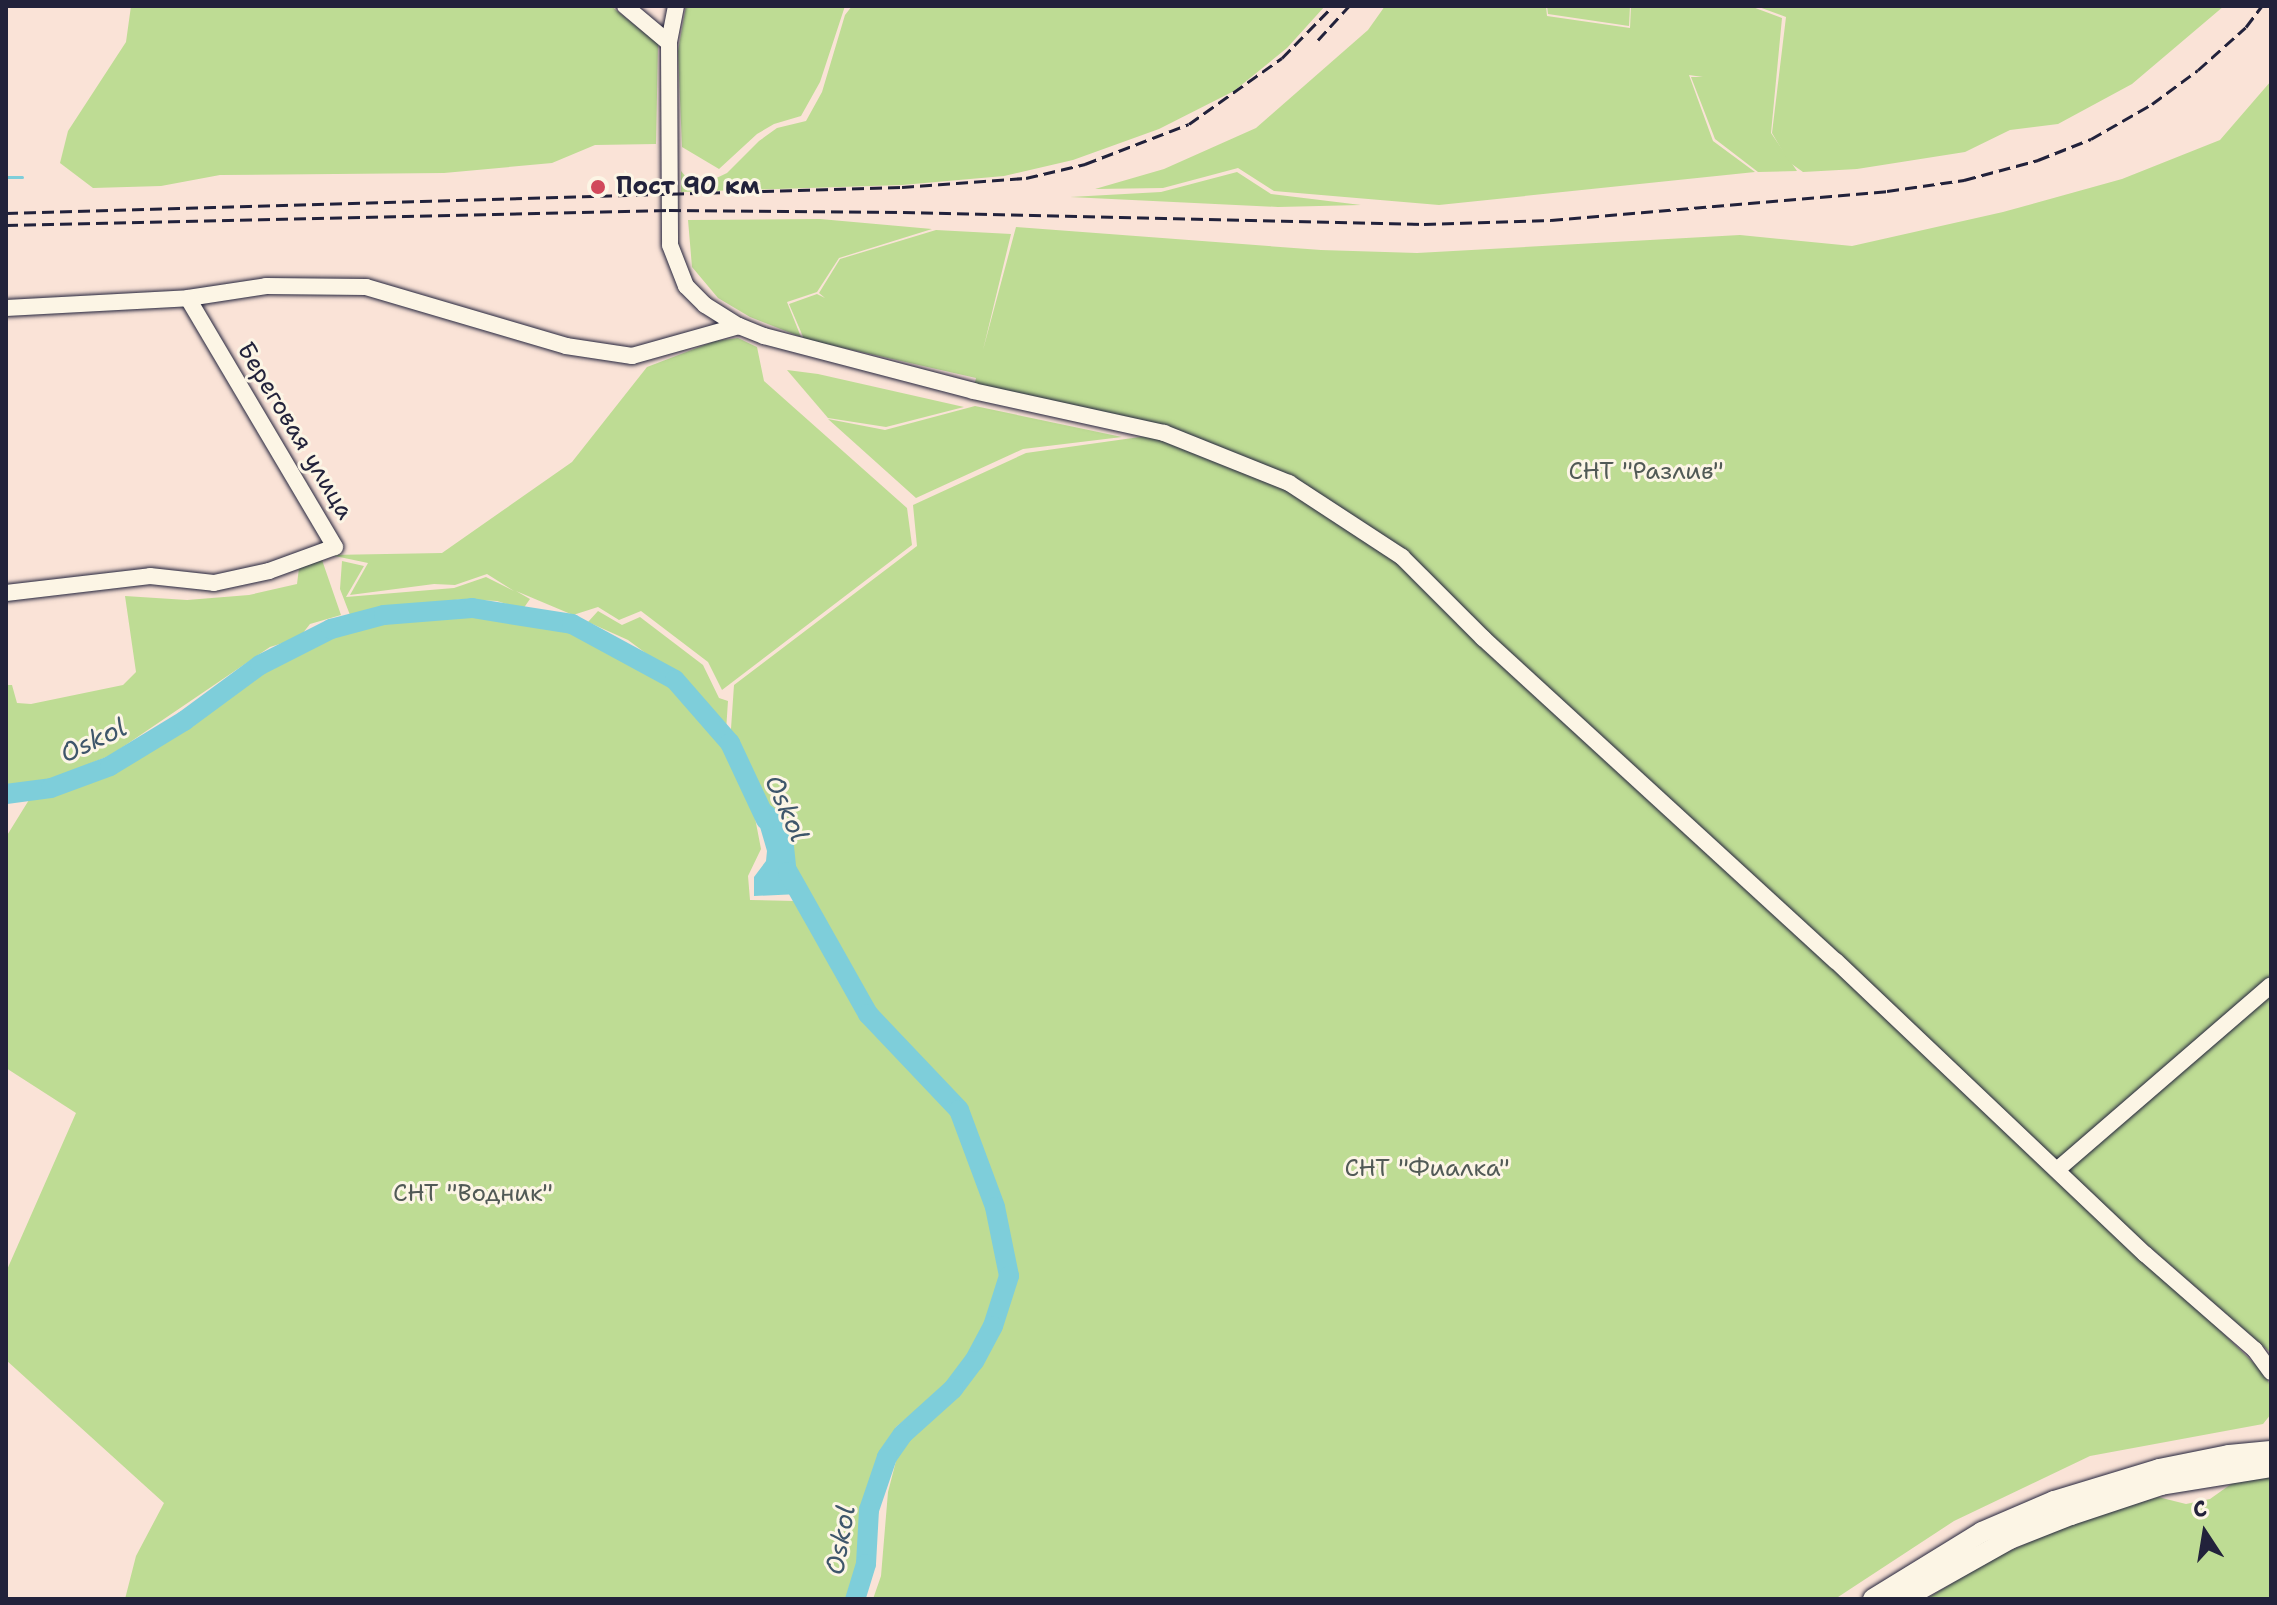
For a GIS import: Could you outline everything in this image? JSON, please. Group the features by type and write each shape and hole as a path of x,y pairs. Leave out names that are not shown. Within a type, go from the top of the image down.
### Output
{"main road":[{"path":"1873,1599 1982,1532 2054,1501 2159,1469 2229,1455 2271,1451"},
{"path":"1903,1599 2010,1539 2071,1515 2161,1485 2271,1467"}],"street":[{"path":"625,6 669,43"},
{"path":"676,6 669,43 670,245 686,286 705,305 739,326 973,391 1164,433 1289,483 1336,512 1402,557 1483,638 2058,1169 2145,1254 2255,1350 2271,1372"},
{"path":"6,308 188,298 266,286 366,287 566,346 632,356 739,326"},
{"name":"Береговая улица","path":"6,593 150,576 214,583 269,571 335,547 188,298"},
{"path":"2058,1169 2271,985"}],"green space":[{"path":"131,6 611,6 658,44 656,144 595,145 552,163 444,173 220,175 161,186 93,188 60,163 68,131 126,42"},
{"path":"686,6 845,6 820,82 801,116 774,124 757,134 719,169 682,147 678,51"},
{"path":"852,6 1325,6 1287,48 1234,91 1159,129 1073,160 1004,176 902,185 681,192 681,171 692,184 708,182 727,173 777,128 806,121 822,92 845,15"},
{"path":"1385,6 1546,6 1547,16 1630,28 1631,6 1750,6 1782,18 1771,133 1797,171 1758,172 1715,139 1691,77 1703,77 1689,75 1713,141 1755,172 1439,205 1274,191 1238,168 1163,188 1095,189 1164,169 1256,128 1368,30"},
{"path":"1547,6 1630,6 1629,26 1548,14"},
{"path":"1756,6 2224,6 2132,84 2058,124 2010,130 1965,152 1857,169 1803,172 1789,162 1772,133 1786,17"},
{"path":"2271,81 2271,1353 1992,1109 2264,1373 2271,1387 2271,1414 2263,1424 2090,1456 1954,1521 1835,1599 873,1599 881,1576 888,1492 903,1434 953,1389 974,1361 993,1326 1004,1293 1009,1276 1007,1256 995,1207 959,1110 868,1014 795,888 730,743 734,685 917,546 913,505 1026,453 1161,434 973,391 976,378 804,339 789,304 817,294 825,298 819,293 840,259 936,230 1011,234 983,350 1016,227 1321,250 1417,253 1740,235 1852,246 2003,212 2122,179 2220,140"},
{"path":"1237,172 1271,194 1361,205 1278,207 1070,197 1161,192"},
{"path":"820,219 932,229 839,258 817,292 787,302 801,337 750,317 718,298 692,267 688,220"},
{"path":"738,338 757,347 764,381 907,508 912,545 722,690 708,662 641,611 619,620 598,607 573,615 516,591 530,599 523,609 497,601 462,599 350,615 340,589 342,561 364,566 346,597 454,588 486,577 514,591 487,574 455,585 434,584 350,595 368,563 330,555 442,553 572,462 647,367 715,341"},
{"path":"787,370 818,374 964,407 886,427 828,418"},
{"path":"975,406 1122,437 1023,449 916,498 828,419 885,430"},
{"path":"322,560 341,615 310,624 299,638 270,647 111,755 52,779 6,785 6,685 12,685 17,703 31,704 123,685 136,672 125,596 187,600 249,595 297,584 299,568"},
{"path":"598,611 622,625 640,617 703,665 719,698 728,701 726,731 687,686 663,666 628,640 588,622"},
{"name":"СНТ \"Водник\"","path":"470,613 569,626 672,683 732,755 751,797 761,849 748,876 750,900 795,901 863,1016 952,1111 989,1208 1000,1276 985,1323 967,1357 948,1383 896,1427 882,1453 867,1486 858,1563 848,1599 125,1599 136,1556 164,1503 6,1360 6,1272 76,1113 6,1068 6,837 32,795 112,770 186,725 261,669 355,626 384,619"},
{"path":"2271,1477 2271,1599 1926,1599 1996,1557 2070,1524 2158,1497 2186,1504 2210,1499 2234,1482"}],"water":[{"path":"756,797 773,807 792,827 799,894 754,896 754,877 766,861 767,851 758,820"}],"waterway":[{"path":"6,177 22,177"},
{"name":"Oskol","path":"6,794 51,788 110,766 184,721 260,665 331,629 384,615 472,608 572,624 675,680 730,743 766,820"},
{"name":"Oskol","path":"788,872 868,1014 959,1110 995,1207 1009,1276 993,1326 974,1361 953,1389 903,1434 887,1457 869,1510 866,1564 855,1599"}],"railway":[{"path":"6,213 902,187 1026,178 1085,164 1189,124 1282,58 1333,6"},
{"path":"1318,40 1349,6"},
{"path":"6,225 669,210 1424,224 1551,220 1887,191 1964,180 2038,160 2091,139 2152,104 2198,70 2246,27 2262,6"}],"place":[{"name":"Пост 90 км","path":"598,187"}],"park label":[{"name":"СНТ \"Разлив\"","path":"1646,472"},
{"name":"СНТ \"Фиалка\"","path":"1427,1169"}]}
